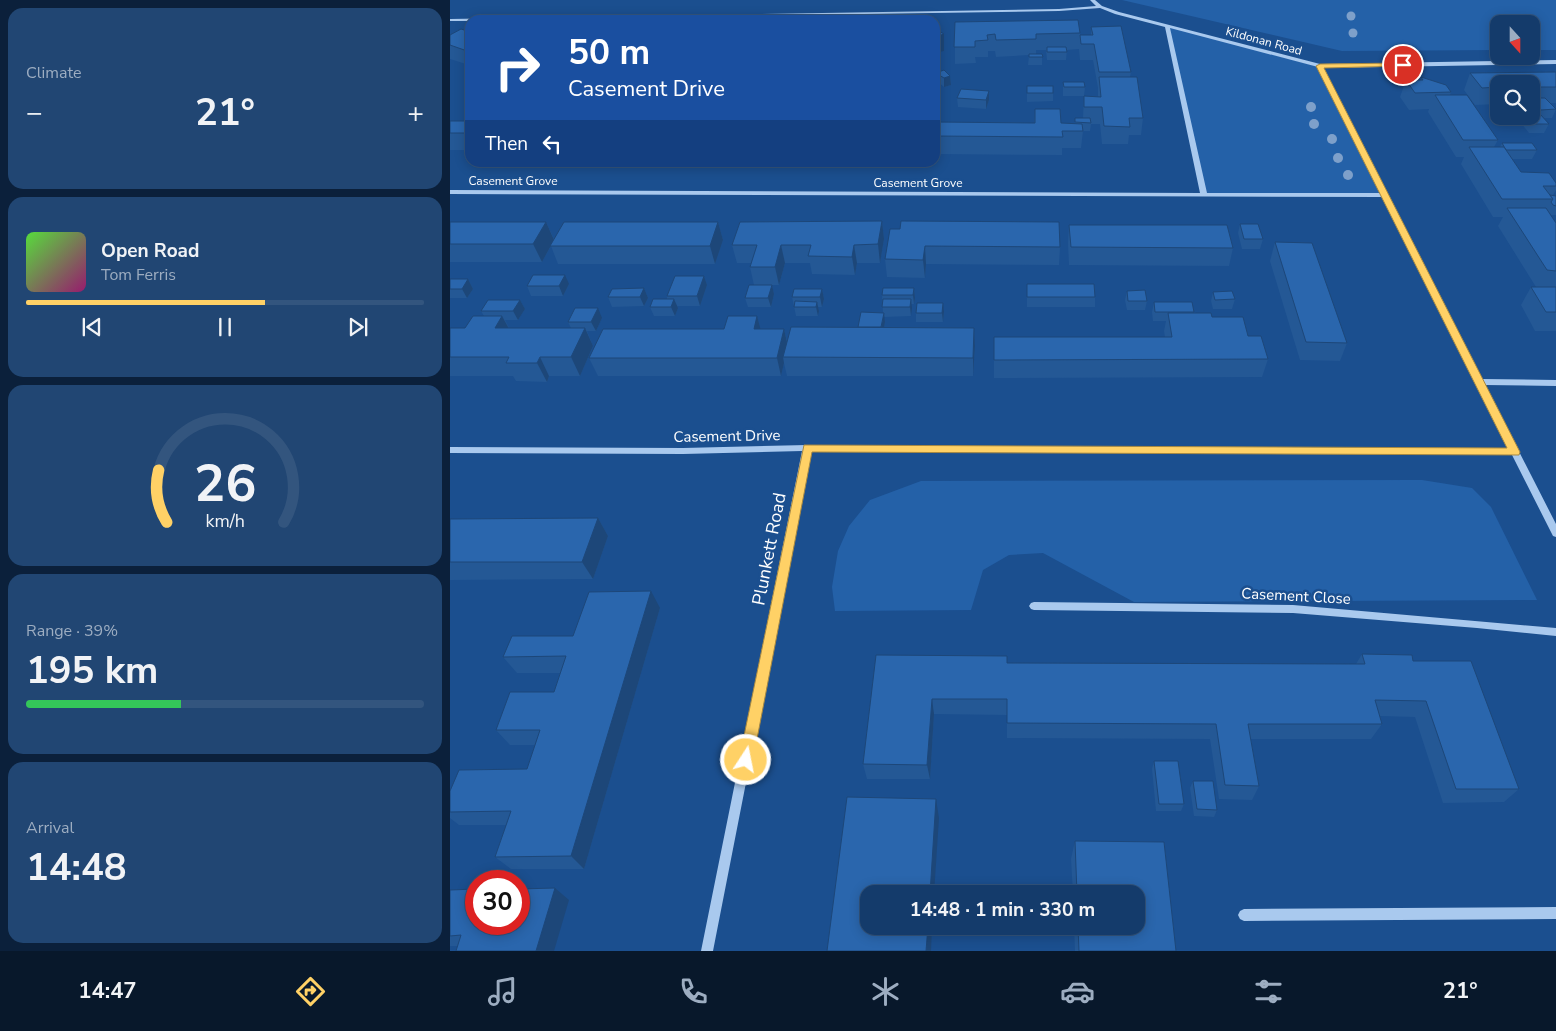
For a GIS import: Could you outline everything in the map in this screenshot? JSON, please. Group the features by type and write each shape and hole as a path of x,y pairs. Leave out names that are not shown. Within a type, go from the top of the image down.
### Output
{"street":[{"name":"Kildonan Road","path":"1092,0 1100,7 1117,13 1320,66 1556,62"},
{"path":"754,15 1059,10 1100,7"},
{"path":"450,20 465,20"},
{"path":"1167,25 1204,195"},
{"path":"1320,66 1556,533"},
{"name":"Casement Grove","path":"450,192 1385,195"},
{"path":"1479,382 1556,383"},
{"name":"Casement Drive","path":"450,450 683,451 808,448 1515,452"},
{"name":"Plunkett Road","path":"707,951 808,448"},
{"name":"Casement Close","path":"1034,606 1294,609 1556,632"},
{"path":"1244,915 1556,913"}],"shaded area":[{"path":"1122,0 1556,0 1556,50 1540,50 1540,15 1490,15 1490,50 1342,51"},
{"path":"1168,26 1319,67 1364,146 1387,195 1204,195"},
{"path":"1422,480 1472,488 1491,507 1537,600 1134,602 1043,553 1009,555 983,570 971,610 835,611 832,587 838,551 849,526 870,500 921,481"}],"building":[{"path":"1078,20 1080,33 1036,34 1036,39 996,40 995,34 987,35 988,40 975,41 975,47 954,47 955,22"},
{"path":"1121,26 1131,72 1099,72 1094,44 1081,44 1080,35 1093,35 1091,27"},
{"path":"461,29 465,30 465,50 450,45 450,35"},
{"path":"1047,47 1066,47 1067,52 1047,52"},
{"path":"1029,54 1042,54 1043,57 1029,57"},
{"path":"944,70 950,76 944,78 940,76 940,72"},
{"path":"1556,72 1556,87 1540,87 1540,75 1490,75 1490,88 1482,88 1470,73"},
{"path":"1099,77 1137,77 1143,118 1129,118 1130,127 1104,126 1102,107 1084,107 1084,96 1101,97"},
{"path":"1421,77 1446,85 1451,92 1415,93 1406,80 1423,80"},
{"path":"1063,82 1084,82 1085,87 1064,87"},
{"path":"1027,86 1053,86 1053,93 1027,93"},
{"path":"961,89 989,91 986,100 957,98"},
{"path":"1435,95 1467,95 1498,140 1463,140"},
{"path":"1540,98 1545,98 1556,109 1541,110"},
{"path":"1035,109 1060,109 1061,123 1082,124 1083,131 1062,131 1063,137 940,136 940,122 1035,123"},
{"path":"1540,114 1549,124 1540,124"},
{"path":"1075,118 1090,118 1091,123 1075,122"},
{"path":"450,121 465,121 465,133 450,133"},
{"path":"1502,143 1532,143 1537,150 1506,150"},
{"path":"1469,147 1504,147 1521,172 1549,173 1556,186 1543,186 1553,199 1502,199"},
{"path":"1550,195 1556,196 1556,206 1551,202 1553,199"},
{"path":"1507,208 1546,208 1556,223 1556,271 1547,270"},
{"path":"882,221 878,244 854,245 852,257 808,256 811,245 781,245 775,267 750,267 757,245 732,245 740,222"},
{"path":"901,221 1059,222 1060,247 925,246 923,260 885,259 890,229 900,229"},
{"path":"450,222 546,222 533,244 450,244"},
{"path":"564,222 718,222 710,246 550,246"},
{"path":"1240,224 1258,224 1263,239 1244,239"},
{"path":"1069,225 1227,225 1233,248 1071,247"},
{"path":"1275,242 1312,243 1347,343 1306,342"},
{"path":"533,275 565,275 559,286 527,286"},
{"path":"675,276 704,276 697,296 667,296"},
{"path":"450,279 468,279 462,289 450,289"},
{"path":"1027,284 1094,284 1095,297 1027,297"},
{"path":"749,285 772,285 768,298 745,298"},
{"path":"1531,287 1556,287 1556,312 1546,312"},
{"path":"644,288 640,297 608,297 612,289"},
{"path":"883,288 914,288 913,295 882,295"},
{"path":"794,289 822,289 820,297 792,297"},
{"path":"1145,290 1147,301 1128,301 1127,291"},
{"path":"1232,291 1235,299 1215,300 1213,292"},
{"path":"653,299 674,299 671,307 650,307"},
{"path":"883,299 911,299 910,307 882,307"},
{"path":"488,300 520,300 513,311 481,311"},
{"path":"795,301 817,302 816,307 794,307"},
{"path":"1154,302 1192,302 1194,312 1155,312"},
{"path":"917,303 943,303 942,313 916,313"},
{"path":"575,308 598,308 591,322 568,322"},
{"path":"861,312 884,313 881,327 858,327"},
{"path":"1168,313 1211,313 1212,317 1243,317 1248,336 1261,336 1268,359 994,360 994,337 1172,337"},
{"path":"473,316 502,316 495,328 585,328 571,357 540,357 537,363 506,363 509,357 450,357 450,328 465,328"},
{"path":"728,316 757,316 754,329 784,329 777,358 589,358 603,329 724,329"},
{"path":"791,327 974,328 973,358 783,357"},
{"path":"598,518 582,562 450,562 450,519"},
{"path":"651,591 571,856 495,857 511,811 450,812 450,791 459,770 527,769 540,730 496,730 510,692 554,692 566,656 503,657 512,636 573,636 589,592"},
{"path":"1362,654 1412,655 1413,661 1471,661 1519,789 1456,789 1426,701 1375,700 1382,724 1248,724 1259,786 1225,785 1216,724 1007,723 1007,699 932,699 927,765 863,764 876,655 1007,656 1007,663 1365,664"},
{"path":"1154,761 1178,761 1184,804 1159,804"},
{"path":"1193,781 1213,781 1217,810 1197,809"},
{"path":"847,797 936,799 931,885 860,885 860,935 927,935 926,951 827,951"},
{"path":"1075,841 1164,842 1176,951 1079,951 1078,935 1145,935 1145,885 1077,885"},
{"path":"555,888 536,951 456,951 461,935 450,936 450,890 465,889 465,935 530,935 530,889"}],"route":[{"path":"746,760 808,448 1515,452 1320,66 1403,65"}]}
